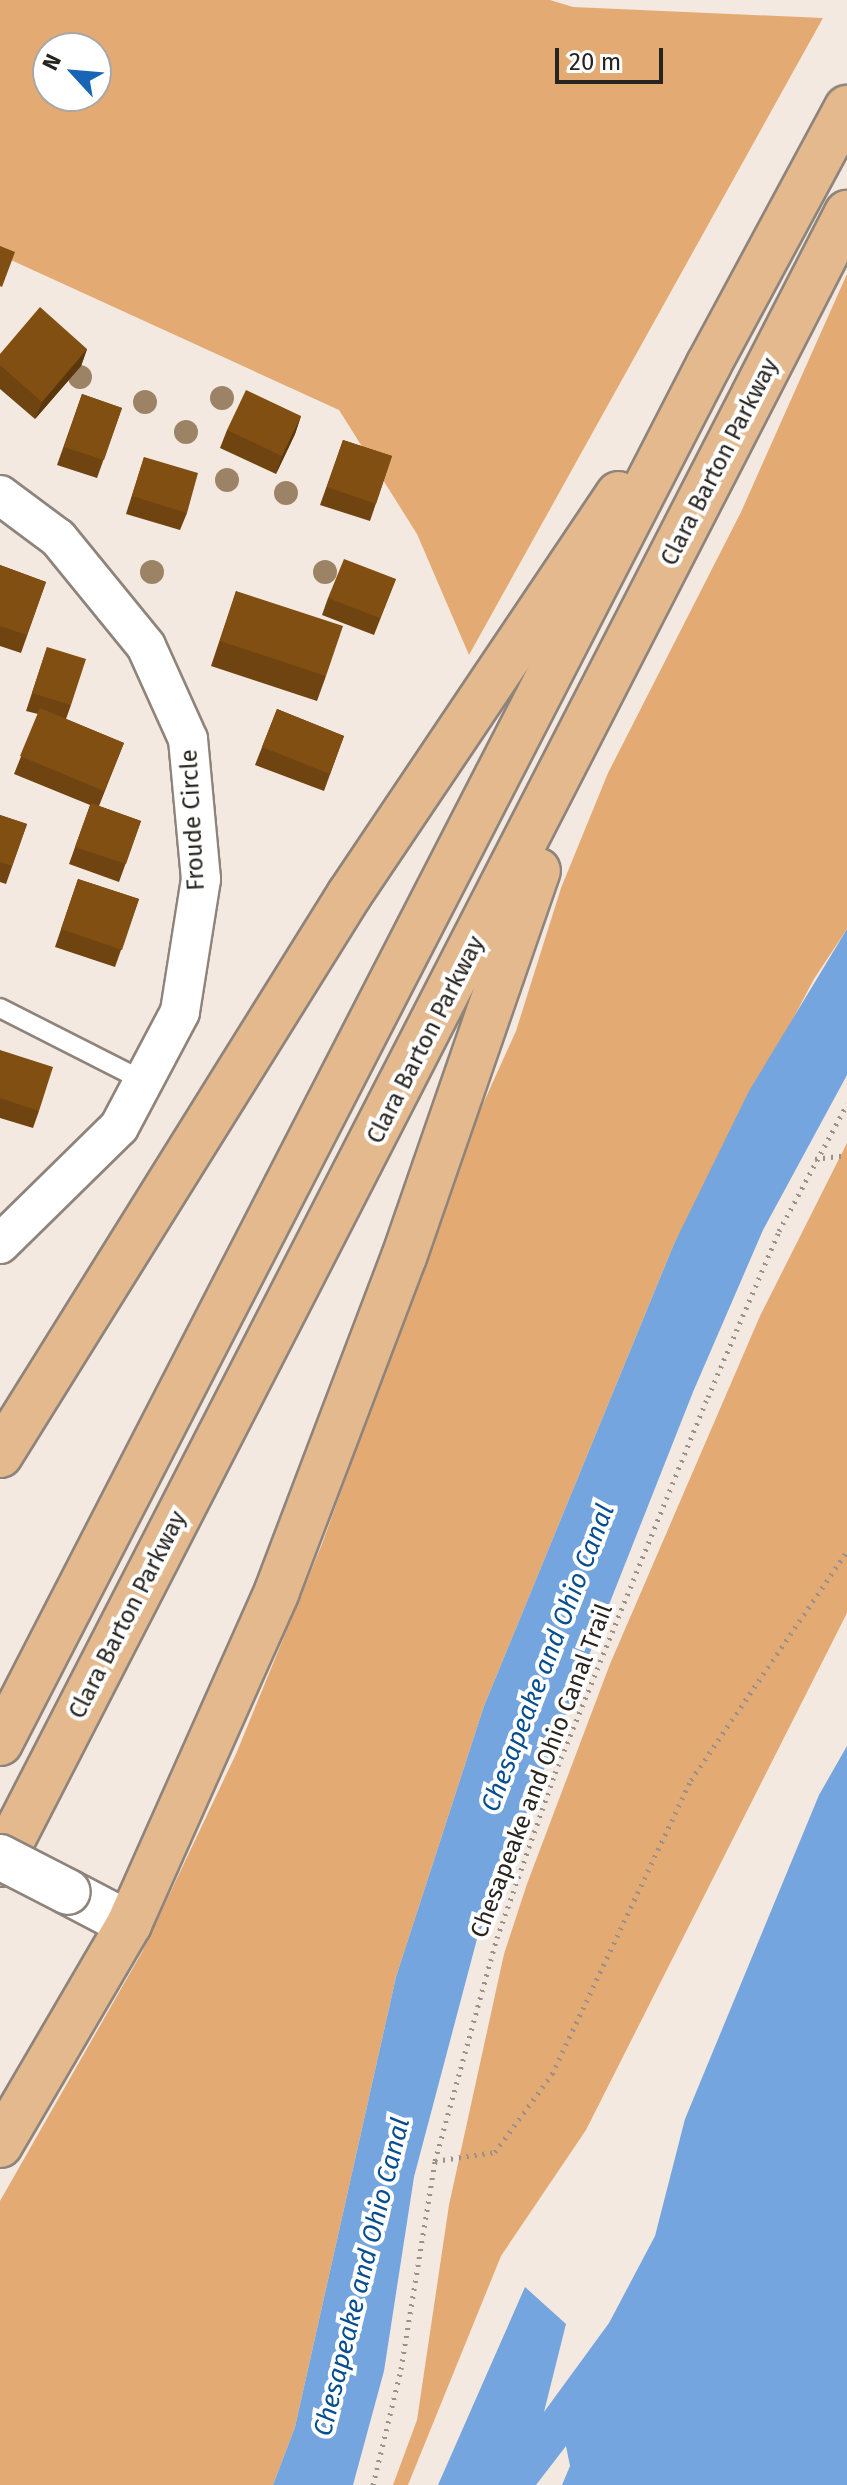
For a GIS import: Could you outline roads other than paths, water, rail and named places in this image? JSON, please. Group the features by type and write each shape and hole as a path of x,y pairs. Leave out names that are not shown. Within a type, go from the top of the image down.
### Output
{"main road":[{"path":"0,1743 709,364 847,108"},
{"name":"Clara Barton Parkway","path":"0,1864 588,726 847,213"},
{"path":"0,1455 349,895 557,580 709,364"},
{"path":"0,2145 129,1924 288,1562 404,1257 588,726"},
{"path":"0,1857 129,1924"}],"street":[{"name":"Froude Circle","path":"0,495 58,538 146,646 188,739 201,879 180,1012 119,1127 0,1244"}],"lane":[{"path":"0,1008 144,1081"}],"water":[{"name":"Chesapeake and Ohio Canal","path":"847,929 847,1075 763,1230 693,1392 477,1939 414,2177 384,2371 353,2485 273,2485 295,2427 396,1977 484,1706 674,1244 749,1091"},
{"path":"847,1746 847,2485 562,2485 570,2466 566,2446 536,2485 438,2485 525,2287 566,2324 544,2412 609,2323 655,2236 685,2119 819,1795"}]}
